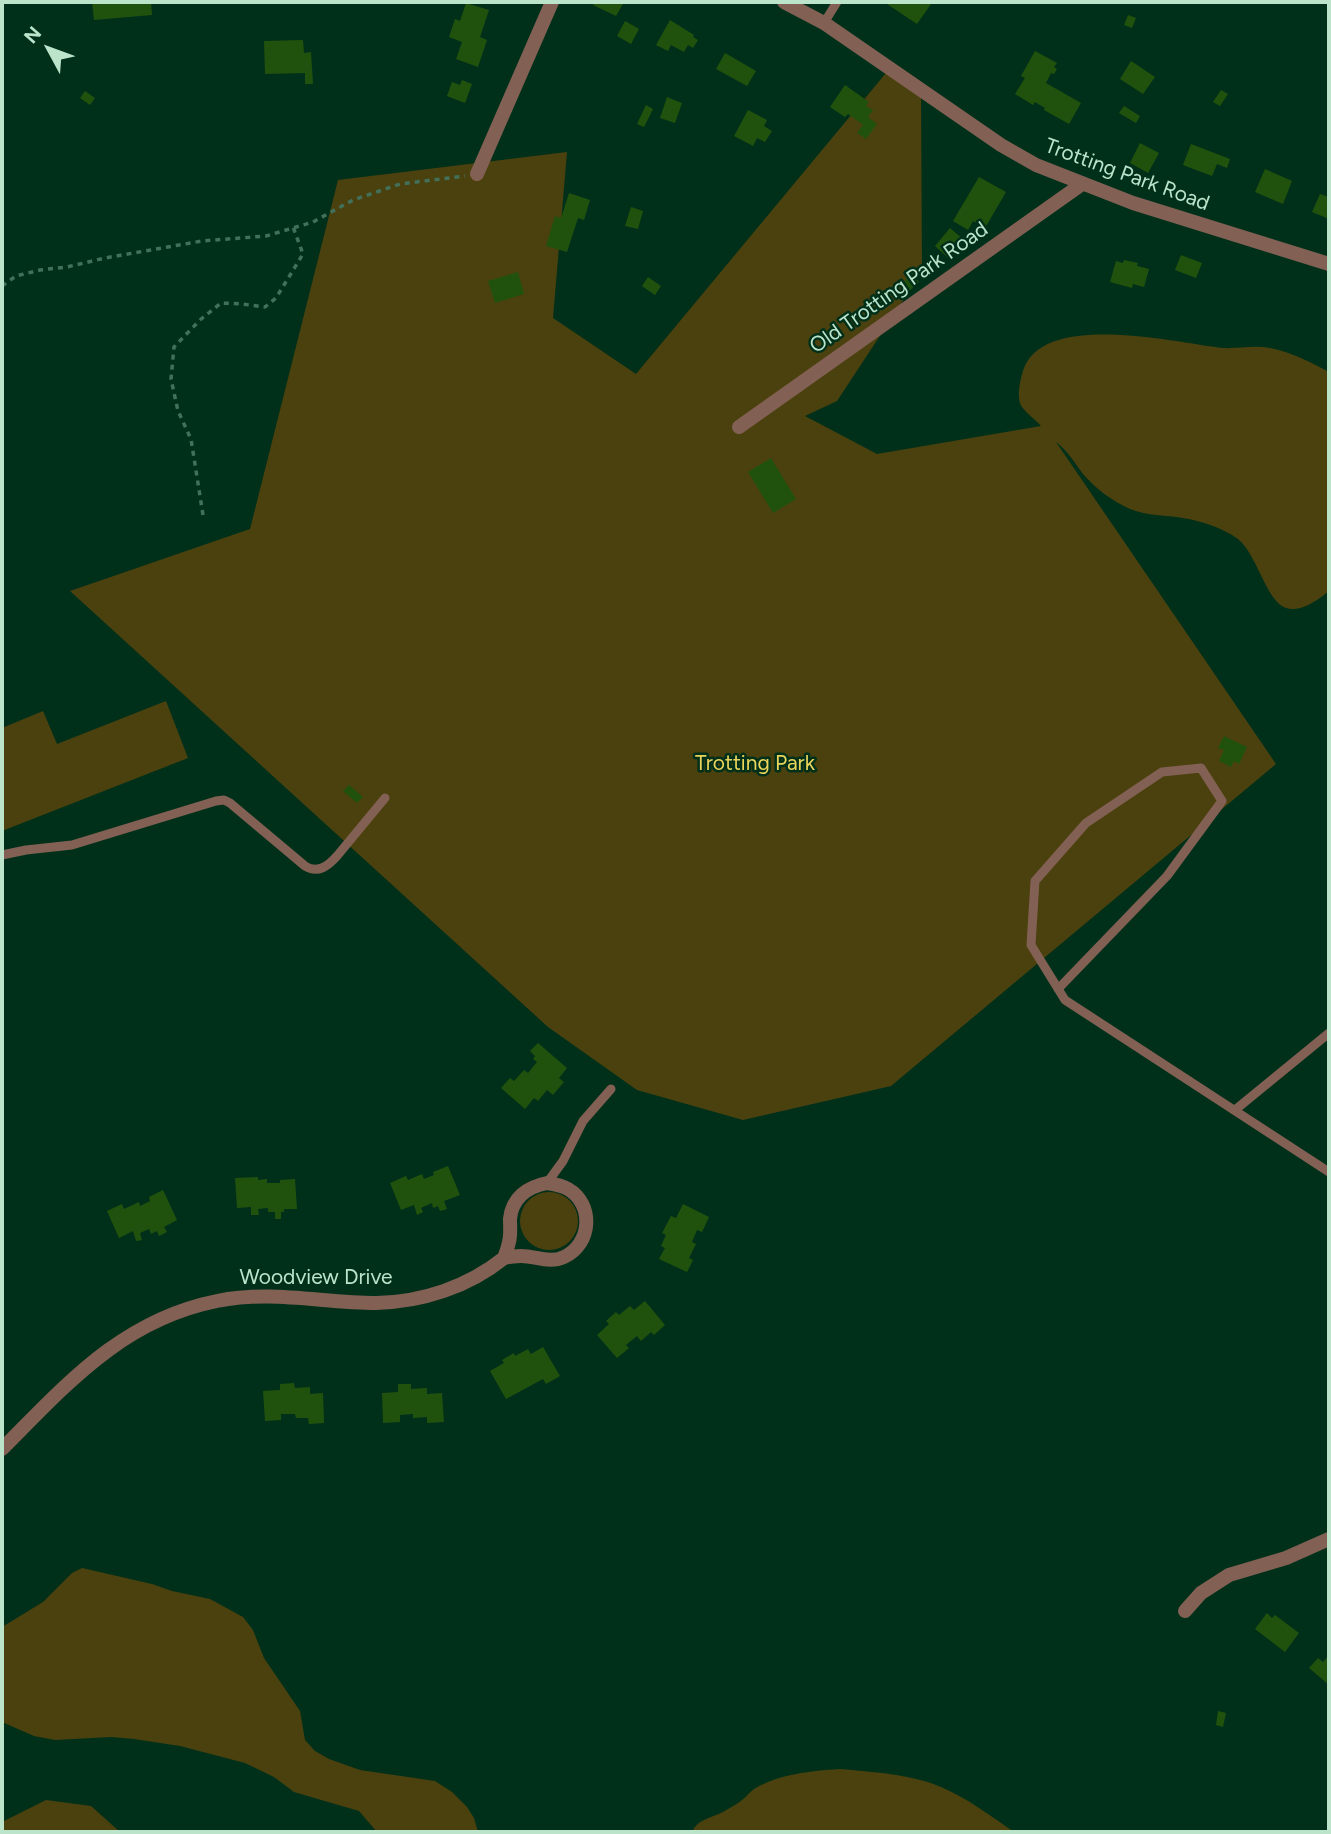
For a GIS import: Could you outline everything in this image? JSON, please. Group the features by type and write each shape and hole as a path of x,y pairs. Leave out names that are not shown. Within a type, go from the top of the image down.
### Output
{"street":[{"path":"477,174 552,2"},
{"name":"Trotting Park Road","path":"784,2 824,23 1001,145 1036,165 1133,204 1329,264"},
{"name":"Old Trotting Park Road","path":"739,427 1082,184"},
{"path":"547,1183 567,1188 582,1202 587,1222 581,1242 566,1256 556,1259 521,1256 504,1258 513,1206 527,1190 547,1183"},
{"name":"Woodview Drive","path":"2,1449 83,1368 129,1335 170,1315 236,1297 291,1296 377,1303 407,1299 452,1289 481,1275 504,1258"},
{"path":"1185,1611 1201,1592 1229,1575 1286,1558 1329,1539"}],"lane":[{"path":"824,23 837,2"},
{"path":"1058,989 1167,876 1222,801 1201,768 1162,772 1086,823 1035,881 1031,945 1058,989 1065,1000 1329,1172"},
{"path":"2,855 72,845 224,800 305,866 312,870 321,869 329,865 385,798"},
{"path":"1235,1110 1329,1033"},
{"path":"547,1183 563,1161 583,1121 611,1089"}],"path":[{"path":"2,286 16,276 40,270 202,241 266,236 313,222 353,200 400,184 477,174"},
{"path":"203,516 191,439 178,411 171,379 174,347 221,303 265,307 276,298 303,254 293,228"}],"green space":[{"name":"Trotting Park","path":"891,67 921,93 922,272 837,401 805,416 877,454 1041,426 1022,407 1019,399 1020,384 1023,371 1035,352 1056,341 1082,336 1112,335 1222,348 1264,347 1285,352 1329,372 1329,591 1304,607 1286,608 1273,596 1251,555 1238,539 1204,523 1143,513 1123,506 1093,485 1056,442 1276,764 891,1086 743,1120 637,1090 548,1027 70,591 250,529 338,180 567,152 553,318 636,374"},
{"path":"166,701 188,758 2,831 2,728 43,711 57,744"},
{"path":"549,1192 560,1194 573,1205 578,1221 576,1232 565,1245 549,1250 538,1248 525,1237 520,1221 522,1210 533,1197"},
{"path":"82,1568 210,1599 243,1617 253,1630 264,1658 300,1711 305,1740 315,1751 360,1770 435,1781 452,1792 467,1807 478,1832 377,1832 359,1811 294,1792 274,1777 245,1763 180,1746 134,1739 111,1737 55,1740 34,1736 2,1722 2,1627 43,1602 72,1573"},
{"path":"840,1769 891,1774 929,1783 951,1791 1014,1832 692,1832 701,1822 735,1805 764,1784 796,1774"},
{"path":"46,1800 91,1806 120,1832 2,1832 2,1822"}],"building":[{"path":"92,2 151,2 152,15 94,20"},
{"path":"595,2 624,2 616,16 593,5"},
{"path":"884,2 928,2 931,4 917,24"},
{"path":"466,3 489,10 480,37 487,40 478,67 456,59 462,42 449,37 455,19 460,21"},
{"path":"1128,15 1136,18 1132,28 1124,25"},
{"path":"670,20 694,35 698,40 693,48 688,45 684,52 671,45 668,51 656,45"},
{"path":"625,21 639,29 631,44 617,36"},
{"path":"303,40 304,53 311,52 313,84 305,84 305,73 265,74 264,41"},
{"path":"1035,51 1057,63 1054,67 1057,69 1054,74 1051,73 1046,83 1081,103 1069,124 1035,102 1033,105 1015,94 1025,78 1021,76"},
{"path":"725,53 756,71 747,86 716,69"},
{"path":"1131,61 1155,77 1143,94 1120,79"},
{"path":"462,80 472,84 465,103 447,96 452,82 460,85"},
{"path":"845,85 869,102 866,106 873,110 868,117 877,124 866,139 857,133 863,125 848,114 845,117 830,107"},
{"path":"1221,90 1228,94 1220,106 1213,102"},
{"path":"85,91 95,98 90,105 80,98"},
{"path":"667,97 682,103 675,123 660,118"},
{"path":"646,105 653,109 644,127 637,124"},
{"path":"1124,106 1140,116 1136,123 1119,113"},
{"path":"748,110 767,120 764,126 772,131 765,142 757,138 753,146 734,136"},
{"path":"1140,143 1159,153 1148,173 1130,163"},
{"path":"1191,144 1230,159 1227,168 1217,164 1212,176 1183,165"},
{"path":"1265,169 1292,181 1283,204 1255,192"},
{"path":"979,177 1006,192 985,228 973,221 968,230 953,221"},
{"path":"569,193 590,200 584,220 578,218 567,252 546,246 555,216 561,218"},
{"path":"1320,194 1329,197 1329,219 1312,212"},
{"path":"631,207 643,211 638,229 625,226"},
{"path":"950,228 964,240 948,258 935,246"},
{"path":"1181,255 1202,263 1196,278 1175,270"},
{"path":"1124,260 1149,269 1144,287 1133,284 1132,288 1110,282 1116,261 1123,263"},
{"path":"518,272 524,294 495,303 488,281"},
{"path":"912,274 919,282 907,293 900,285"},
{"path":"648,277 661,286 655,295 642,286"},
{"path":"771,458 796,499 773,513 748,472"},
{"path":"1224,736 1247,747 1239,764 1234,761 1231,767 1219,761 1224,750 1218,748"},
{"path":"349,785 363,797 357,803 343,791"},
{"path":"538,1043 567,1068 559,1078 564,1082 553,1095 547,1090 538,1101 534,1098 525,1109 501,1088 510,1078 514,1081 524,1070 528,1073 537,1062 530,1051"},
{"path":"448,1166 460,1195 444,1201 447,1209 440,1211 438,1206 433,1208 432,1203 421,1208 423,1212 417,1215 414,1205 401,1210 390,1183 406,1176 408,1180 422,1174 424,1179"},
{"path":"258,1177 258,1180 267,1179 267,1183 295,1179 297,1209 284,1209 281,1219 275,1219 275,1212 268,1212 268,1208 258,1209 259,1215 251,1215 251,1207 237,1208 235,1178"},
{"path":"163,1190 177,1220 164,1227 167,1232 159,1236 157,1231 151,1234 149,1229 140,1233 142,1240 136,1241 133,1231 119,1238 107,1211 122,1204 124,1209 139,1202 140,1206 150,1201 149,1197"},
{"path":"683,1204 709,1217 702,1232 697,1230 692,1242 696,1244 689,1258 693,1260 687,1272 659,1259 665,1248 661,1246 666,1235 662,1233 671,1216 676,1218"},
{"path":"645,1301 665,1325 654,1335 651,1332 641,1341 637,1336 626,1345 629,1348 617,1358 597,1335 609,1324 606,1321 616,1312 619,1315 630,1306 634,1310"},
{"path":"543,1347 560,1376 546,1384 543,1379 506,1399 490,1371 514,1353 515,1356 528,1349 531,1354"},
{"path":"294,1383 295,1388 310,1387 310,1394 323,1393 324,1423 309,1424 308,1418 296,1418 295,1414 281,1414 281,1420 265,1421 263,1391 280,1390 280,1384"},
{"path":"398,1384 411,1384 411,1389 427,1388 427,1394 442,1393 444,1422 427,1423 427,1417 413,1418 413,1414 400,1415 400,1422 383,1423 382,1393 398,1392"},
{"path":"1267,1613 1272,1618 1275,1615 1299,1633 1285,1652 1255,1629"},
{"path":"1329,1655 1329,1685 1309,1668 1318,1658 1323,1662"},
{"path":"1218,1711 1226,1713 1223,1727 1216,1725"}]}
